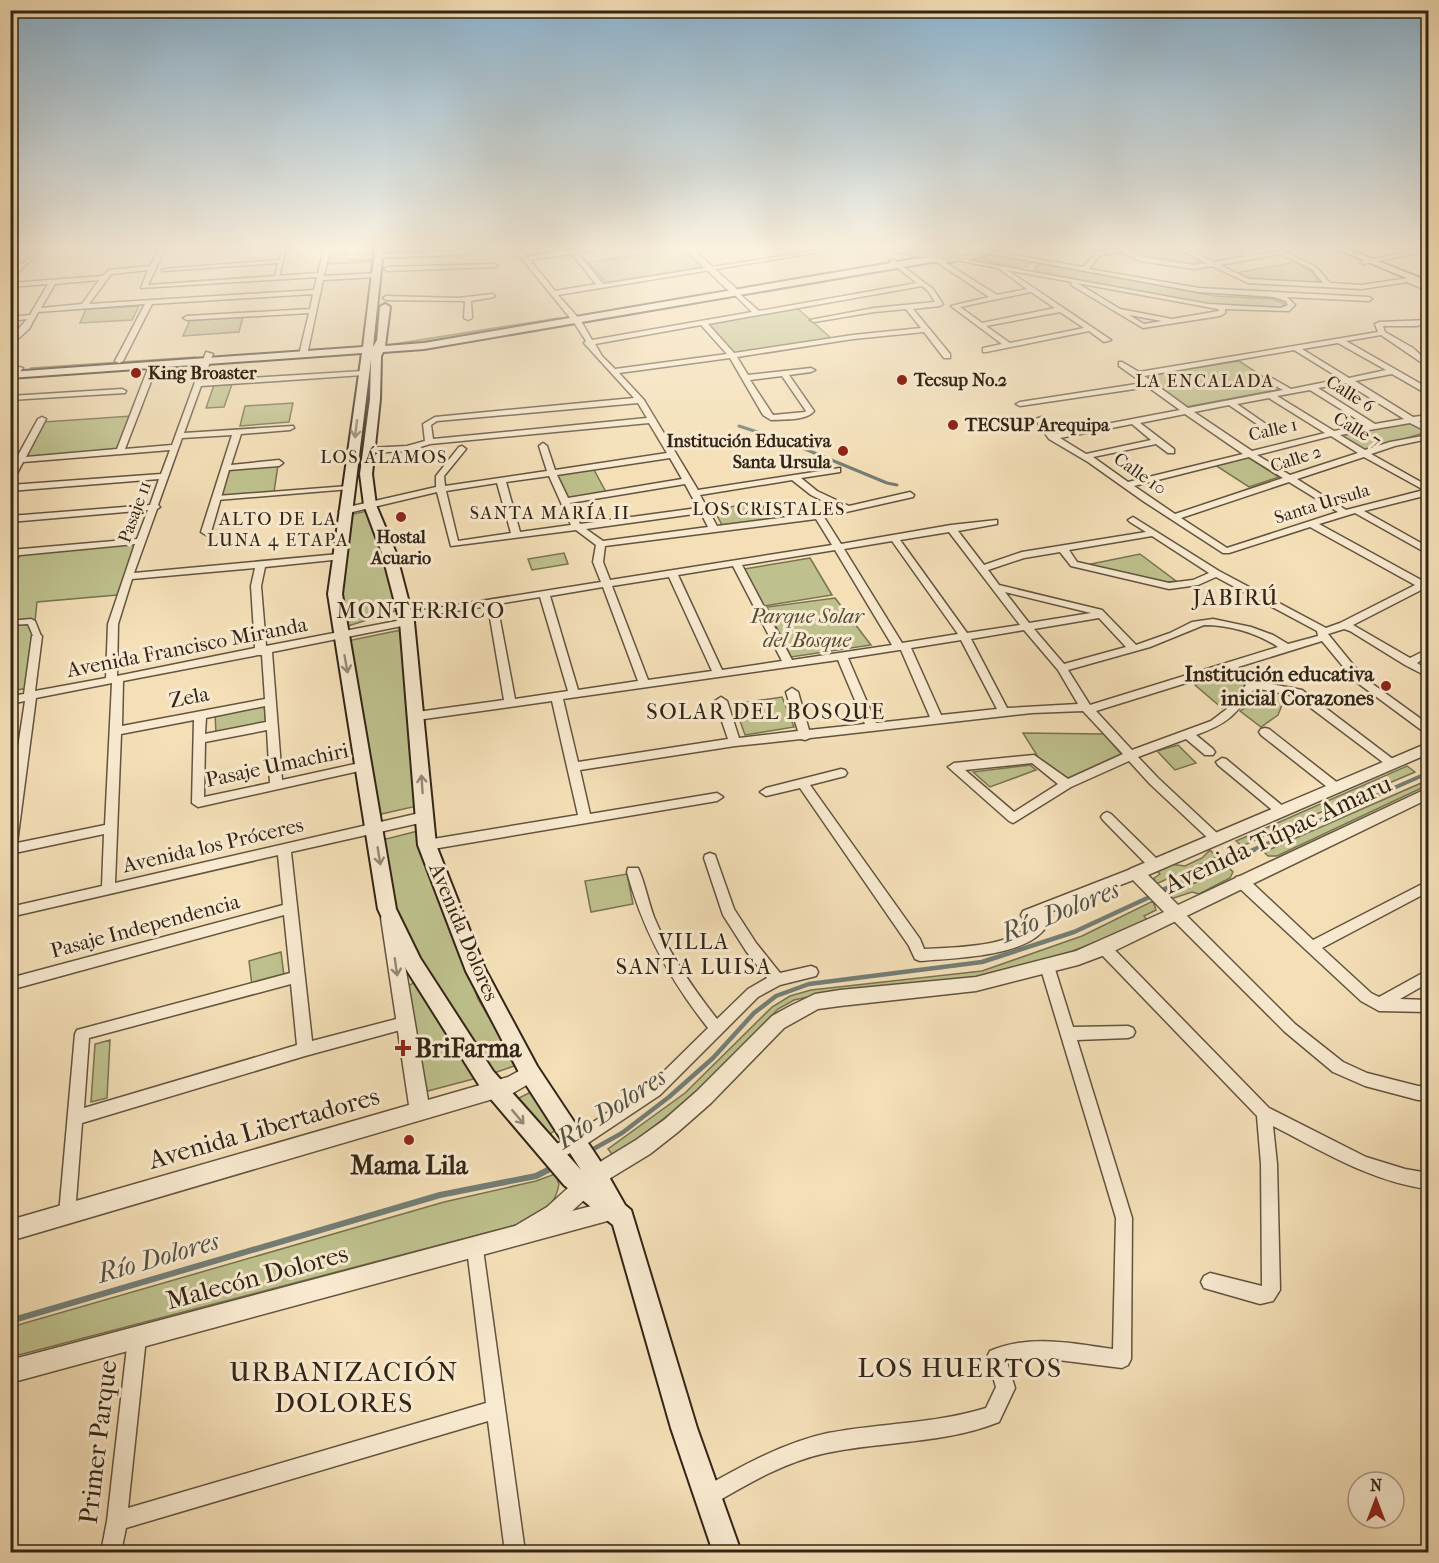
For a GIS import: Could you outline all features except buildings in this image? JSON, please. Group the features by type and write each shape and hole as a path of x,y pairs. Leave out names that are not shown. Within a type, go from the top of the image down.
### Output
{"main road":[{"name":"Avenida Dolores","path":"367,400 363,374 373,347 378,322"},
{"name":"Avenida Dolores","path":"378,322 373,347 375,366 367,400 363,454 370,505 389,553 406,619 417,716 427,845 476,971 530,1073 577,1145 586,1177"},
{"path":"13,373 119,361 424,345 547,322"},
{"path":"13,373 153,366 208,358"},
{"name":"Avenida Dolores","path":"363,454 348,488 335,594 387,909 413,963 482,1072 553,1157 586,1177 615,1209"},
{"path":"615,1209 623,1218 706,1497 727,1552"}],"street":[{"path":"10,344 29,322"},
{"path":"119,361 139,322"},
{"path":"304,352 311,322"},
{"path":"576,322 588,344 640,400 714,530"},
{"path":"588,344 709,322"},
{"path":"816,322 821,326"},
{"path":"919,322 947,356"},
{"path":"977,322 1009,345"},
{"path":"981,325 996,322"},
{"path":"1079,322 1107,340"},
{"path":"1428,322 1379,324 1382,333 1414,353 1428,365"},
{"path":"703,323 732,355 767,415 771,418 807,414 810,411 784,373"},
{"path":"26,327 38,326"},
{"path":"986,350 1089,329"},
{"path":"614,372 671,361 732,355 835,339 925,330"},
{"path":"828,333 835,339"},
{"path":"1137,375 1382,333"},
{"path":"1340,341 1428,391"},
{"path":"1296,348 1428,430"},
{"path":"1414,353 1428,351"},
{"name":"Pasaje 11","path":"118,680 111,678 113,624 208,358"},
{"path":"1122,364 1247,453 1345,513"},
{"path":"120,452 153,366"},
{"path":"745,378 812,370"},
{"path":"1052,437 1395,371"},
{"path":"199,384 363,374"},
{"path":"1270,379 1290,391"},
{"path":"1020,404 1150,384"},
{"name":"Calle 6","path":"1311,387 1373,426"},
{"path":"10,398 123,391"},
{"name":"Calle 7","path":"1270,395 1428,491"},
{"path":"429,442 427,424 435,419 640,400"},
{"path":"1230,402 1290,443"},
{"name":"Calle 1","path":"1128,485 1290,443 1428,417"},
{"path":"10,479 42,419"},
{"path":"363,454 408,448 429,442 651,420"},
{"name":"Calle 10","path":"1039,420 1052,437 1226,551"},
{"path":"1133,421 1171,451"},
{"path":"180,435 290,428"},
{"path":"206,532 237,432"},
{"name":"Calle 2","path":"1174,517 1365,454 1428,437"},
{"path":"1083,457 1158,441"},
{"path":"543,446 563,501 576,526 601,544 819,516 910,495"},
{"path":"21,460 176,447"},
{"path":"462,449 440,476 454,544 703,510"},
{"path":"344,510 441,489 672,454"},
{"path":"226,468 279,463"},
{"path":"695,493 837,470"},
{"path":"10,488 166,476"},
{"path":"795,477 814,493 849,510"},
{"path":"501,480 516,535"},
{"path":"563,501 688,481"},
{"path":"217,498 348,488"},
{"name":"Santa Ursula","path":"1226,551 1345,513 1428,491"},
{"path":"10,519 155,507"},
{"path":"1356,510 1428,551"},
{"path":"819,516 902,646 937,719"},
{"path":"1132,520 1216,573 1324,634 1359,679 1428,729"},
{"name":"Avenida Francisco Miranda","path":"10,700 341,637 406,619 492,602 994,522"},
{"path":"1311,524 1426,584"},
{"path":"951,528 984,568 1026,626 1062,668 1087,708 1154,781 1215,838"},
{"path":"984,568 1022,555 1151,534"},
{"path":"894,538 964,636 1004,712"},
{"path":"10,563 14,552 142,541"},
{"path":"601,544 598,562 644,683"},
{"path":"1062,548 1074,564 1169,586 1195,584 1216,573"},
{"path":"130,576 339,557"},
{"path":"736,562 788,663"},
{"path":"261,564 256,586 276,786"},
{"path":"672,573 718,673"},
{"path":"572,767 735,742 1004,712 1087,708 1286,648 1344,625 1426,584"},
{"path":"997,587 1098,612 1133,648"},
{"path":"544,594 574,694"},
{"path":"492,602 510,703"},
{"path":"417,716 842,656 1101,615"},
{"path":"10,623 31,621 37,636 29,697 31,699 14,796 10,848 111,828"},
{"path":"1062,668 1133,648 1175,634 1201,622 1218,622 1269,637 1286,648"},
{"path":"1344,625 1428,675"},
{"path":"1409,663 1428,652"},
{"path":"842,656 872,727"},
{"path":"1230,666 1252,684 1298,693 1392,763"},
{"path":"108,890 118,680"},
{"path":"1067,784 1034,759 954,767 1013,818 1067,784 1131,755 1215,724 1232,711 1252,684"},
{"path":"792,692 805,736"},
{"path":"557,697 585,819"},
{"path":"721,701 735,742"},
{"name":"Zela","path":"116,731 269,702"},
{"path":"200,715 199,740 271,725"},
{"path":"1265,732 1335,787"},
{"path":"1187,734 1209,752"},
{"name":"Pasaje Umachiri","path":"199,740 198,803 364,766"},
{"path":"10,748 24,745"},
{"name":"Avenida Túpac Amaru","path":"802,782 915,943 920,955 1009,944 1036,930 1045,916 1035,913 1139,876 1154,864 1428,748"},
{"path":"1222,762 1281,811"},
{"path":"766,792 841,773"},
{"name":"Avenida Túpac Amaru","path":"519,1236 554,1214 586,1177 643,1147 671,1126 704,1097 778,1022 806,1006 840,998 976,984 1047,966 1104,948 1172,910 1240,881 1428,793"},
{"path":"427,845 717,798"},
{"name":"Avenida los Próceres","path":"10,912 424,817"},
{"path":"1107,817 1154,864"},
{"path":"284,849 305,1049"},
{"path":"710,858 728,911 751,947 777,980"},
{"path":"633,872 643,910 660,948 690,995 716,1028"},
{"path":"1139,876 1290,1028 1338,1067 1365,1078 1418,1093 1428,1093"},
{"path":"1240,881 1366,997 1379,1005 1428,1006"},
{"path":"1312,947 1428,886"},
{"name":"Pasaje Independencia","path":"10,984 291,908"},
{"name":"Avenida Dolores","path":"387,909 420,1111"},
{"path":"1104,948 1264,1113 1362,1163 1405,1177 1428,1181"},
{"path":"706,1497 774,1462 827,1443 969,1424 992,1415 1006,1388 996,1357 1008,1352 1031,1349 1122,1359 1124,1218 1047,966"},
{"path":"553,1157 577,1145 655,1090 753,993 777,980 811,972"},
{"path":"67,1214 81,1034 297,976"},
{"path":"1379,1005 1428,976"},
{"path":"75,1118 305,1049 404,1023"},
{"path":"1068,1034 1128,1032"},
{"name":"Avenida Libertadores","path":"10,1231 513,1084 530,1073"},
{"path":"1210,1282 1260,1295 1267,1295 1271,1290 1269,1164 1264,1113"},
{"path":"519,1236 615,1209"},
{"name":"Malecón Dolores","path":"10,1372 519,1236"},
{"path":"475,1249 515,1552"},
{"name":"Primer Parque","path":"111,1552 117,1521 137,1338"},
{"path":"117,1521 495,1410"}],"green space":[{"path":"189,322 242,322 239,332 183,336"},
{"path":"533,322 554,322 423,344 388,345"},
{"path":"718,322 813,322 831,338 734,353 706,324"},
{"path":"195,357 193,361 29,372 31,368"},
{"path":"1239,361 1282,389 1186,407 1146,376"},
{"path":"232,384 224,407 206,408 214,385"},
{"path":"293,403 289,422 240,426 245,406"},
{"path":"131,416 116,451 26,458 44,422"},
{"path":"1412,421 1427,432 1363,451 1336,435"},
{"path":"1246,456 1279,477 1249,487 1215,465"},
{"path":"278,465 274,492 221,496 229,469"},
{"path":"593,468 607,494 562,500 550,475"},
{"path":"761,501 769,519 722,525 714,510"},
{"path":"367,511 387,558 398,610 345,627 339,595 349,515"},
{"path":"133,544 136,546 117,595 37,602 28,688 11,691 11,567 18,554"},
{"path":"564,553 568,564 532,570 528,559"},
{"path":"1140,554 1176,581 1167,582 1086,565"},
{"path":"810,558 832,595 764,606 744,569"},
{"name":"Parque Solar del Bosque","path":"835,598 871,645 791,657 767,607"},
{"path":"401,630 417,806 377,815 347,641"},
{"path":"1230,674 1245,685 1239,695 1222,708 1195,685"},
{"path":"1263,689 1286,695 1278,715 1261,727 1240,711 1254,702"},
{"path":"782,697 794,727 745,735 734,704"},
{"path":"264,704 266,723 216,733 215,714"},
{"path":"1023,733 1104,734 1121,754 1068,778 1038,757"},
{"path":"1178,745 1196,763 1175,770 1157,751"},
{"path":"1030,765 1036,770 990,787 973,772"},
{"path":"1407,766 1415,772 1242,846 1236,841"},
{"path":"1428,780 1428,785 1277,856 1268,856 1264,852"},
{"path":"418,831 478,999 517,1065 491,1074 406,939 392,908 382,840"},
{"path":"1210,850 1217,857 1156,884 1154,878 1160,874 1155,869 1170,864 1185,866 1202,858"},
{"path":"1229,868 1233,872 1230,878 1199,894 1192,892 1171,899 1167,895"},
{"path":"627,874 633,904 591,912 585,881"},
{"path":"1153,901 1156,910 1144,916 1147,920 1087,945 1026,966 941,983 812,996 794,1000 778,1009 702,1089 614,1157 608,1149 685,1093 772,1007 790,996 811,990 982,971 1082,936"},
{"path":"281,952 284,976 252,985 249,961"},
{"path":"413,983 477,1078 424,1092 405,988"},
{"path":"110,1040 107,1098 91,1102 95,1044"},
{"path":"533,1091 557,1129 547,1136 515,1100"},
{"path":"555,1174 559,1184 553,1201 531,1221 11,1357 11,1327 444,1202 536,1181"}],"waterway":[{"path":"739,426 788,442 887,483 897,485"},
{"name":"Río Dolores","path":"1250,851 1428,773"},
{"name":"Río Dolores","path":"1160,891 1254,850"},
{"name":"Río Dolores","path":"588,1152 622,1133 669,1097 713,1058 754,1013 776,996 809,984 982,962 1074,932 1154,895"},
{"name":"Río Dolores","path":"10,1321 440,1195 536,1176 554,1167"}],"place":[{"name":"King Broaster","path":"136,373"},
{"name":"Tecsup No.2","path":"902,380"},
{"name":"TECSUP Arequipa","path":"953,425"},
{"name":"Institución Educativa Santa Ursula","path":"843,451"},
{"name":"Hostal Acuario","path":"401,517"},
{"name":"Institución educativa inicial Corazones","path":"1386,686"},
{"name":"BriFarma","path":"403,1048"},
{"name":"Mama Lila","path":"409,1140"}],"district":[{"name":"LA ENCALADA","path":"1205,381"},
{"name":"LOS ÁLAMOS","path":"384,457"},
{"name":"LOS CRISTALES","path":"769,509"},
{"name":"SANTA MARÍA II","path":"550,513"},
{"name":"ALTO DE LA LUNA 4 ETAPA","path":"278,529"},
{"name":"JABIRÚ","path":"1236,598"},
{"name":"MONTERRICO","path":"421,611"},
{"name":"SOLAR DEL BOSQUE","path":"766,712"},
{"name":"VILLA SANTA LUISA","path":"694,954"},
{"name":"LOS HUERTOS","path":"960,1368"},
{"name":"URBANIZACIÓN DOLORES","path":"344,1388"}]}
